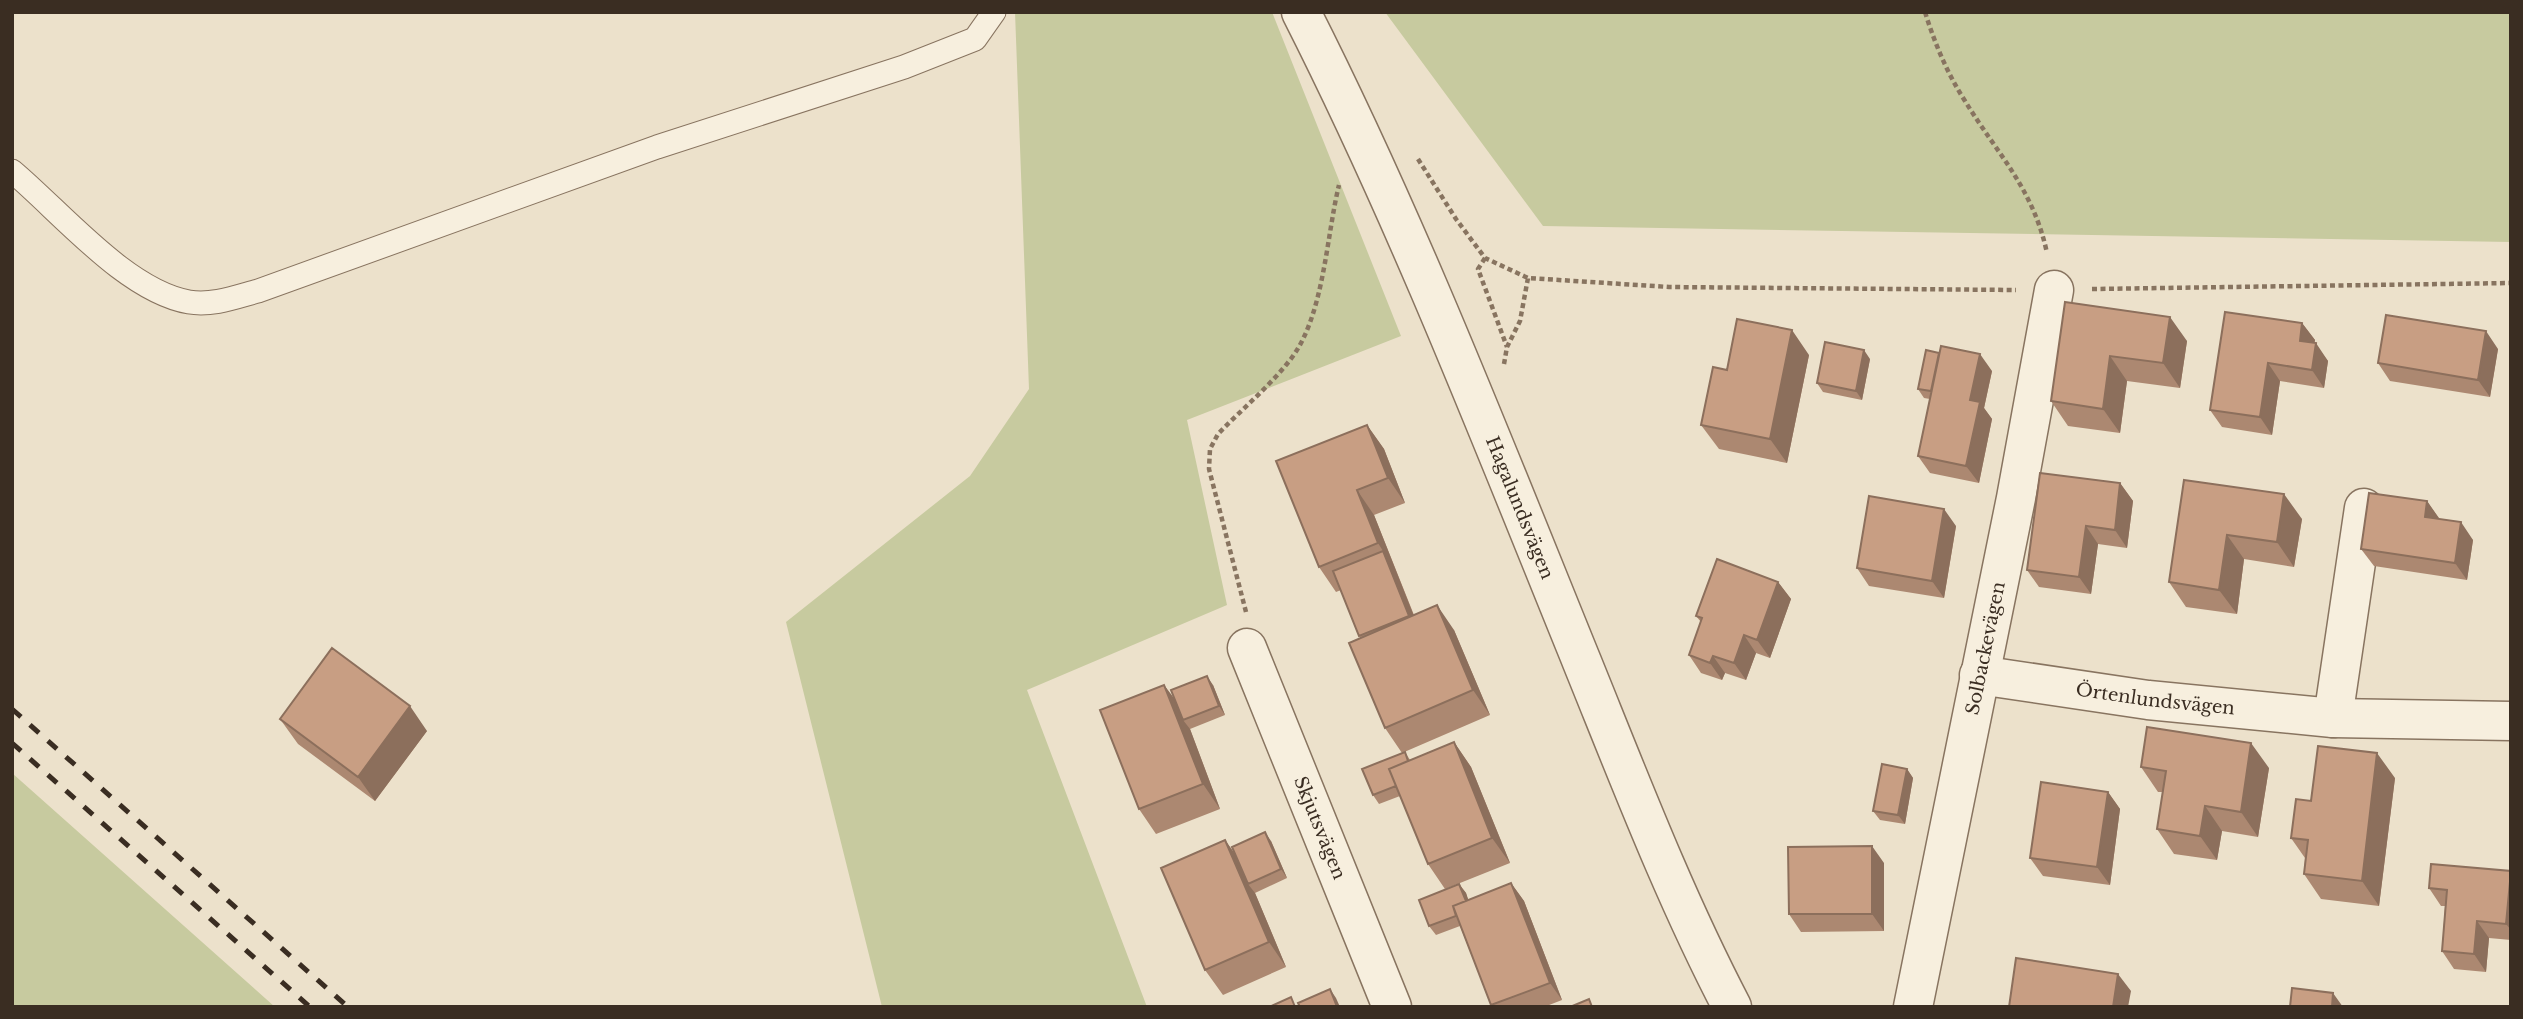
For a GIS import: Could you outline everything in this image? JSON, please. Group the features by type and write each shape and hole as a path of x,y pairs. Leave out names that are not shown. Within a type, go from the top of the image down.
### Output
{"street":[{"name":"Hagalundsvägen","path":"1301,12 1352,113 1473,393 1627,772 1713,971 1732,1007"},
{"name":"Solbackevägen","path":"1913,1007 2016,498 2054,290"},
{"path":"2333,718 2364,508"},
{"name":"Skjutsvägen","path":"1247,648 1392,1007"},
{"name":"Örtenlundsvägen","path":"1979,675 2147,700 2333,718 2511,721"}],"lane":[{"path":"12,171 124,272 147,288 189,302 209,303 258,291 657,147 904,67 975,39 994,12"}],"path":[{"path":"1925,12 1939,56 1965,103 2028,193 2046,249 2054,290"},
{"path":"1247,648 1252,636 1209,470 1210,449 1218,433 1290,360 1305,334 1317,297 1341,180"},
{"path":"1507,347 1478,269 1485,258 1528,278 1682,287 2054,290 2511,283"},
{"path":"1473,393 1503,379 1507,347 1520,321 1528,278"}],"green space":[{"path":"1015,12 1272,12 1401,336 1187,420 1227,605 1027,690 1147,1007 882,1007 786,622 970,476 1029,389"},
{"path":"1385,12 2511,12 2511,242 1543,226"},
{"path":"12,773 275,1007 12,1007"}],"building":[{"path":"2065,302 2170,317 2163,363 2110,356 2103,409 2051,401"},
{"path":"2225,312 2302,323 2300,341 2316,343 2312,370 2268,363 2260,417 2210,410"},
{"path":"2386,315 2486,331 2478,380 2378,363"},
{"path":"1737,319 1792,330 1770,439 1701,425 1713,367 1727,370"},
{"path":"1825,342 1864,350 1856,391 1817,383"},
{"path":"1941,346 1980,354 1970,400 1980,402 1966,466 1918,456"},
{"path":"1926,350 1939,353 1931,391 1918,389"},
{"path":"1367,425 1388,478 1357,490 1378,543 1319,567 1276,461"},
{"path":"2040,473 2120,483 2115,530 2086,526 2079,577 2027,570"},
{"path":"2184,480 2284,494 2277,542 2227,535 2219,590 2169,582"},
{"path":"2369,493 2427,501 2425,517 2461,522 2455,563 2361,549"},
{"path":"1869,496 1944,509 1932,581 1857,568"},
{"path":"1383,551 1409,616 1359,636 1333,571"},
{"path":"1717,559 1778,582 1757,640 1744,635 1734,663 1713,656 1710,663 1689,655 1702,618 1696,616"},
{"path":"1437,605 1473,690 1385,728 1349,643"},
{"path":"332,648 410,706 358,777 280,719"},
{"path":"1207,676 1219,706 1183,720 1171,690"},
{"path":"1164,685 1203,784 1139,809 1100,710"},
{"path":"2147,727 2251,743 2241,812 2205,806 2200,836 2157,829 2166,771 2141,767"},
{"path":"1454,742 1492,838 1428,864 1389,769"},
{"path":"2318,746 2377,753 2362,881 2304,874 2308,840 2291,838 2296,799 2311,801"},
{"path":"1405,752 1408,761 1389,769 1396,786 1373,795 1362,769"},
{"path":"1882,764 1907,769 1898,815 1873,811"},
{"path":"2041,782 2108,792 2097,867 2030,858"},
{"path":"1265,832 1281,869 1248,884 1232,847"},
{"path":"1225,840 1269,942 1205,970 1161,868"},
{"path":"1872,846 1872,914 1789,914 1788,847"},
{"path":"2431,864 2511,871 2506,924 2477,921 2474,954 2442,951 2447,890 2429,888"},
{"path":"1511,883 1550,983 1491,1005 1453,906"},
{"path":"1459,884 1466,901 1453,906 1456,916 1429,926 1419,900"},
{"path":"2016,958 2118,974 2113,1007 2009,1007"},
{"path":"2292,988 2333,993 2332,1007 2290,1007"},
{"path":"1330,989 1337,1007 1300,1007 1298,1003"},
{"path":"1291,997 1295,1007 1269,1007"},
{"path":"1589,999 1592,1007 1570,1007"}],"railway":[{"path":"12,709 348,1007"},
{"path":"12,743 310,1007"}]}
